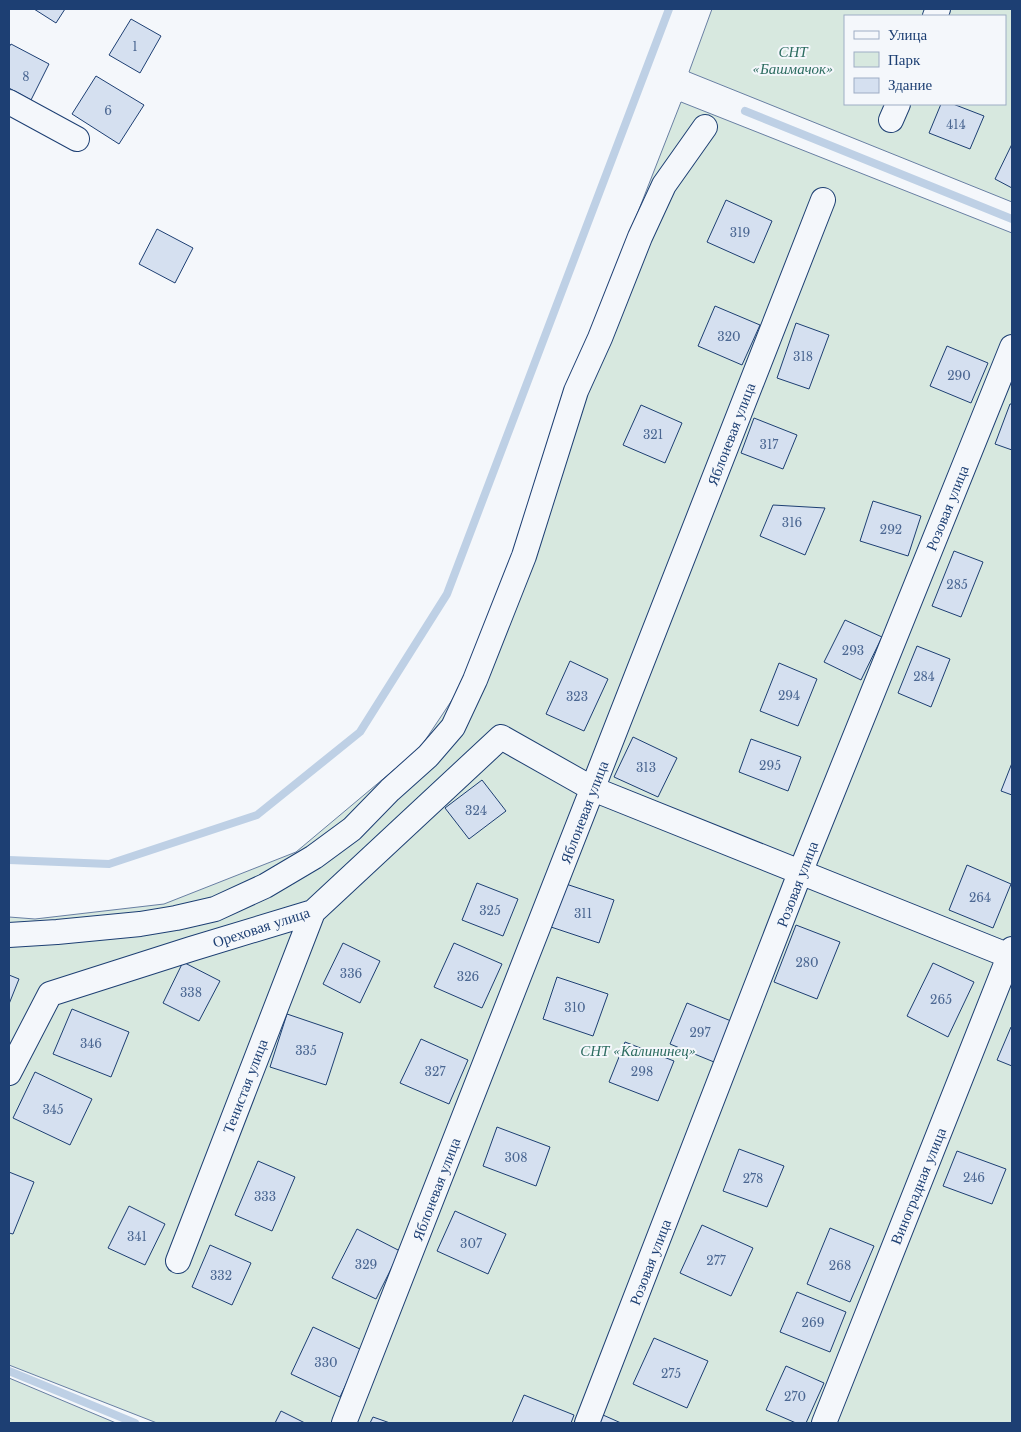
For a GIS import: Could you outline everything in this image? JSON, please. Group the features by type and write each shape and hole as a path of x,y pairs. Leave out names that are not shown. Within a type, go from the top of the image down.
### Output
{"street":[{"path":"9,102 78,139"},
{"path":"9,935 140,924 176,918 215,909 266,886 314,858 352,829 390,790 428,756 453,728 476,680 524,556 576,392 600,338 640,237 664,185 705,127"},
{"name":"Яблоневая улица","path":"344,1423 823,200"},
{"name":"Розовая улица","path":"587,1423 800,873 1012,348"},
{"name":"Ореховая улица","path":"9,1073 50,994 313,912 501,737 593,789"},
{"path":"593,789 800,873 1011,954"},
{"name":"Тенистая улица","path":"178,1261 313,912"},
{"name":"Виноградная улица","path":"824,1423 1011,954"}],"green space":[{"name":"СНТ «Башмачок»","path":"712,9 1012,9 1012,202 689,72"},
{"name":"СНТ «Калининец»","path":"681,102 1012,233 1012,1423 157,1423 9,1365 9,917 35,919 164,904 296,852 420,748 470,673 600,309"},
{"path":"9,1378 116,1423 9,1423"}],"building":[{"path":"34,9 65,9 56,23"},
{"path":"131,19 161,36 140,73 109,55"},
{"path":"11,44 49,64 31,100 9,88 9,47"},
{"path":"96,76 144,105 119,144 72,114"},
{"path":"941,105 956,105 984,116 970,149 929,133"},
{"path":"1012,144 1012,188 995,179"},
{"path":"726,200 772,221 754,263 707,242"},
{"path":"157,229 193,248 175,283 139,264"},
{"path":"715,306 760,325 742,365 698,346"},
{"path":"796,323 829,335 809,389 777,378"},
{"path":"947,346 988,363 971,403 930,386"},
{"path":"1010,404 1012,404 1012,450 995,444"},
{"path":"641,405 682,423 665,463 623,445"},
{"path":"754,418 797,435 783,469 741,453"},
{"path":"873,501 921,516 908,556 860,541"},
{"path":"773,505 825,508 805,555 760,536"},
{"path":"954,551 983,562 961,617 932,606"},
{"path":"845,620 882,637 861,680 824,662"},
{"path":"917,646 950,659 931,707 898,693"},
{"path":"570,661 608,679 584,731 546,714"},
{"path":"779,663 817,679 798,726 760,711"},
{"path":"633,737 677,758 658,797 614,777"},
{"path":"751,739 801,757 788,791 739,772"},
{"path":"1012,763 1012,795 1001,791"},
{"path":"482,780 506,811 469,839 445,808"},
{"path":"967,865 1011,884 993,928 949,910"},
{"path":"477,883 518,899 503,936 462,920"},
{"path":"566,884 614,900 599,943 551,927"},
{"path":"796,925 840,942 817,999 774,982"},
{"path":"343,943 380,961 360,1003 323,984"},
{"path":"454,943 502,964 482,1008 434,987"},
{"path":"183,962 220,981 199,1021 163,1003"},
{"path":"933,963 974,982 948,1037 907,1016"},
{"path":"9,975 19,979 9,1004"},
{"path":"557,977 608,994 593,1036 543,1019"},
{"path":"687,1003 731,1021 714,1062 670,1044"},
{"path":"72,1009 129,1032 111,1077 53,1054"},
{"path":"287,1014 343,1033 326,1085 270,1067"},
{"path":"1012,1028 1012,1066 997,1060"},
{"path":"421,1039 468,1060 449,1104 400,1083"},
{"path":"625,1042 674,1061 658,1101 609,1082"},
{"path":"35,1072 92,1099 70,1145 13,1118"},
{"path":"497,1127 550,1147 536,1186 483,1166"},
{"path":"739,1149 784,1166 767,1207 723,1191"},
{"path":"957,1151 1006,1169 992,1204 943,1186"},
{"path":"258,1161 295,1177 272,1231 235,1215"},
{"path":"9,1172 34,1182 13,1234 9,1233"},
{"path":"129,1206 165,1224 145,1265 108,1248"},
{"path":"455,1211 506,1234 488,1274 437,1251"},
{"path":"702,1225 753,1248 731,1296 680,1273"},
{"path":"830,1228 874,1246 850,1302 807,1284"},
{"path":"357,1229 400,1251 376,1299 332,1278"},
{"path":"210,1245 251,1263 232,1305 192,1287"},
{"path":"797,1292 846,1312 830,1352 780,1332"},
{"path":"313,1327 362,1350 340,1397 291,1374"},
{"path":"654,1338 708,1361 687,1408 633,1384"},
{"path":"786,1366 824,1383 806,1423 796,1423 766,1410"},
{"path":"524,1395 574,1415 571,1423 512,1423"},
{"path":"281,1411 305,1423 275,1423"},
{"path":"603,1415 621,1423 599,1423"},
{"path":"373,1417 390,1423 370,1423"}],"waterway":[{"path":"9,860 109,864 257,815 360,732 447,594 669,9"},
{"path":"745,111 1012,219"},
{"path":"9,1371 135,1423"}]}
